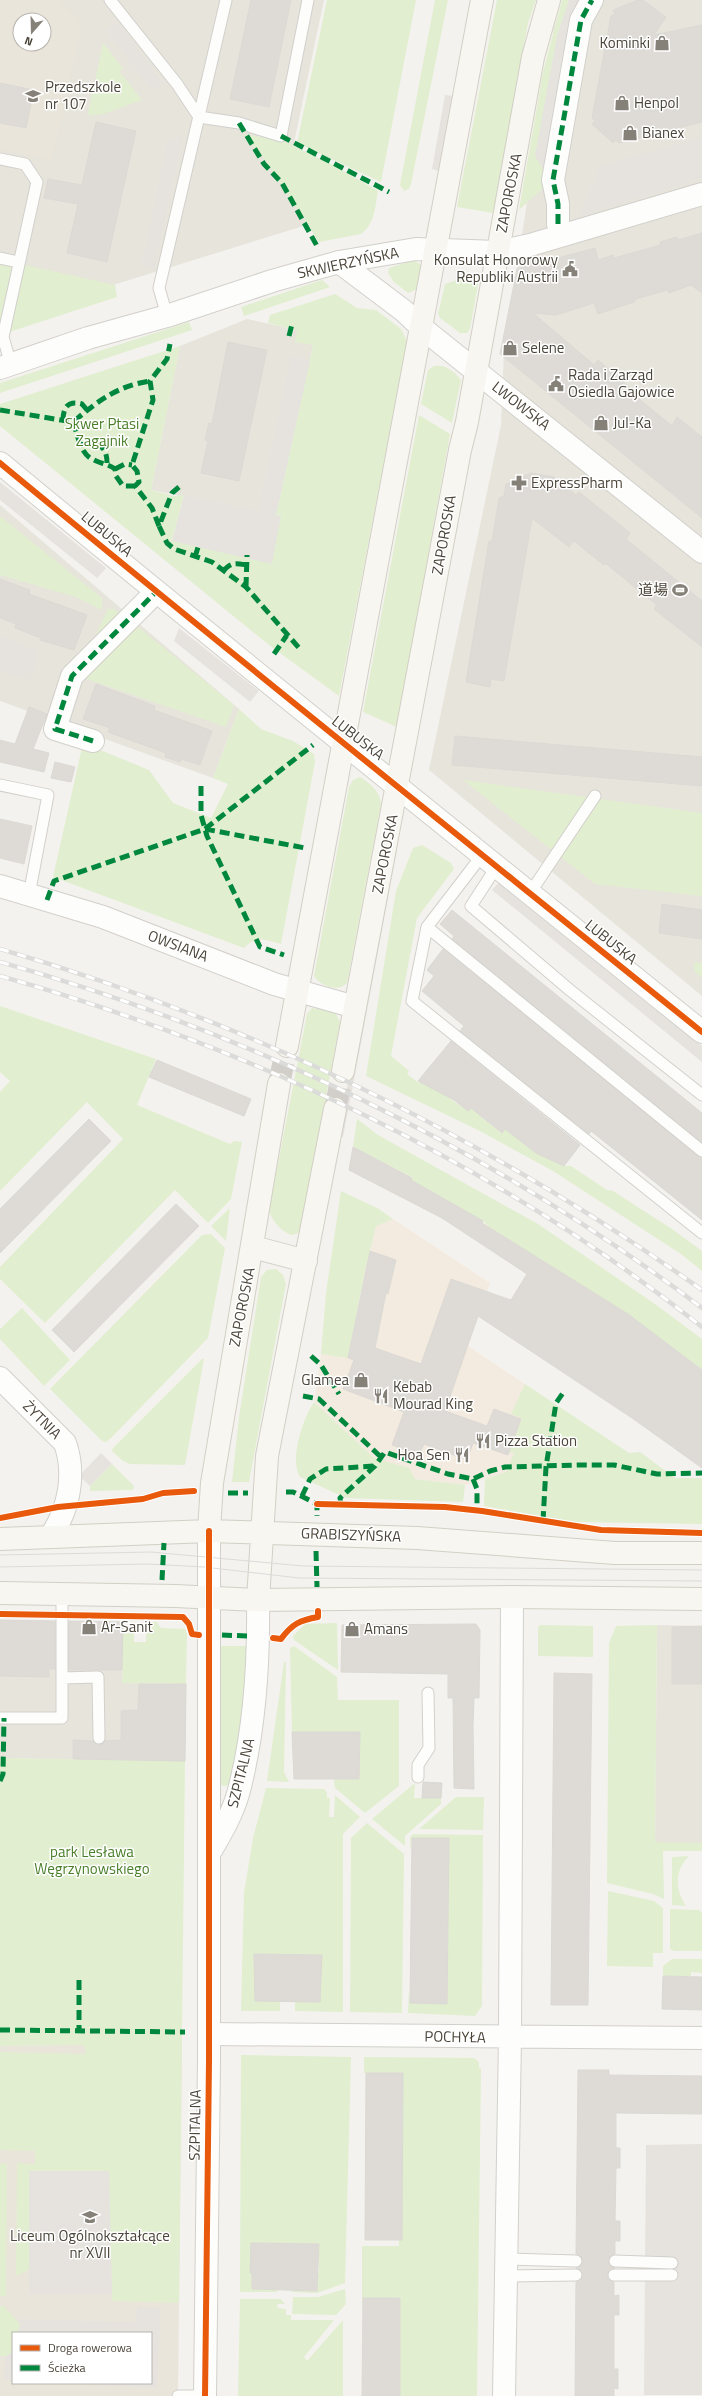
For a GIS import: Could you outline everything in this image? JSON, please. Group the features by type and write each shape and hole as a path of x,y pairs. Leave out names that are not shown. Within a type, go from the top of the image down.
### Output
{"main road":[{"path":"287,1046 345,744 482,0"},
{"name":"ZAPOROSKA","path":"343,1071 460,450 467,422 475,370 533,57 549,0"},
{"name":"ZAPOROSKA","path":"209,1531 212,1483 235,1340 253,1247 279,1084"},
{"path":"258,1600 267,1456 335,1109"},
{"path":"253,1247 306,1261"},
{"name":"GRABISZYŃSKA","path":"0,1538 209,1531 262,1532 417,1538 615,1552 702,1553"},
{"path":"0,1593 62,1596 258,1600 512,1597 702,1599"}],"street":[{"path":"558,230 558,204 553,180 581,20 592,0"},
{"name":"SKWIERZYŃSKA","path":"6,367 88,338 166,316 272,281 339,262 377,254 437,249 497,252 558,230 702,194"},
{"name":"LWOWSKA","path":"339,262 404,311 422,328 702,552"},
{"name":"LUBUSKA","path":"0,463 156,592 398,785 702,1032"},
{"path":"93,741 55,729 72,676 156,592"},
{"name":"OWSIANA","path":"0,886 103,917 297,991 355,1007"},
{"name":"ŻYTNIA","path":"2,1385 65,1443 69,1453 70,1481 66,1506 50,1537"},
{"path":"208,1855 210,1626 209,1531"},
{"path":"504,2396 510,2037 512,1597"},
{"name":"SZPITALNA","path":"205,2396 209,2034 208,1855 234,1806 247,1755 252,1723 258,1653 258,1600"},
{"name":"POCHYŁA","path":"209,2034 702,2038"}],"lane":[{"path":"110,0 177,84 199,117 239,123 281,136 308,0"},
{"path":"166,316 159,288 199,117 209,82 226,0"},
{"path":"0,159 25,164 38,182 18,262 3,337 6,367"},
{"path":"0,258 18,262"},
{"path":"0,785 48,795 29,895"},
{"path":"530,893 595,796"},
{"path":"490,860 427,927 412,1001 702,1233"},
{"path":"490,860 471,906 571,991 702,1095"},
{"path":"427,927 702,1151"},
{"path":"0,1718 62,1718 62,1596"},
{"path":"62,1678 98,1677 99,1738"},
{"path":"418,1777 418,1764 428,1748 428,1693"},
{"path":"506,2268 576,2261"},
{"path":"615,2261 672,2263"},
{"path":"506,2268 576,2275"},
{"path":"614,2275 672,2275"},
{"path":"178,2396 205,2396"}],"shaded area":[{"path":"0,0 324,0 287,176 323,220 0,320"},
{"name":"Przedszkole nr 107","path":"0,0 59,0 81,26 52,160 0,149"},
{"path":"564,0 702,0 702,996 429,770 501,425 504,351 554,28"},
{"path":"569,0 586,0 546,174 535,156 557,36"},
{"path":"118,23 164,84 152,90 107,31"},
{"path":"445,95 453,96 439,171 432,169"},
{"path":"183,135 154,270 142,264 168,139"},
{"path":"702,137 702,178 580,216 601,166"},
{"path":"247,319 298,330 313,345 276,515 151,490 180,346"},
{"path":"291,357 310,361 276,515 281,516 272,564 172,541 184,495 258,511"},
{"path":"0,482 106,568 97,578 0,500"},
{"path":"0,505 239,709 213,778 0,701"},
{"path":"179,628 259,691 250,702 174,641"},
{"path":"0,637 39,651 29,680 0,670"},
{"path":"391,848 397,850 343,1137 338,1136"},
{"path":"501,880 702,1046 702,1062 492,890"},
{"path":"393,1219 490,1283 468,1346 553,1403 506,1472 465,1485 415,1479 374,1458 314,1402 321,1354 348,1358 364,1275 376,1226"},
{"path":"101,1453 112,1464 90,1486 79,1476"},
{"path":"0,1620 123,1622 122,1683 186,1684 185,1761 0,1758"},
{"path":"657,1625 702,1626 702,1843 655,1843"},
{"name":"Liceum Ogólnokształcące nr XVII","path":"182,2043 178,2396 0,2396 0,2046"},
{"path":"702,2144 702,2395 644,2395 646,2145"},
{"path":"29,2171 109,2171 112,2294 29,2294"},
{"path":"137,2307 161,2307 157,2388 85,2384 152,2384 152,2332 19,2332 20,2324 17,2319 136,2322"},
{"path":"12,2353 12,2380 4,2379 6,2356"}],"green space":[{"path":"327,0 416,0 381,182 297,143"},
{"path":"435,0 448,0 411,184 409,189 404,191 400,185"},
{"path":"497,0 536,0 528,23 493,213 457,207"},
{"path":"562,0 569,0 555,47 546,174 543,188 519,210 543,72"},
{"path":"103,43 123,68 119,71 142,100 103,114 90,116 88,113"},
{"path":"243,134 283,141 331,164 378,191 374,215 366,230 361,234 319,242 266,161"},
{"path":"413,260 420,264 421,269 417,289 408,293 393,281 388,273 389,268"},
{"path":"0,264 25,265 115,285 117,297 0,335"},
{"path":"468,276 477,279 478,285 470,329 467,333 460,333 440,318 438,314 445,284"},
{"path":"322,280 330,287 244,316 241,307"},
{"name":"Skwer Ptasi Zagajnik","path":"335,294 357,308 376,310 401,329 407,341 339,696 269,645 0,426 0,404 180,346 151,490 174,496 184,495 172,540 281,516 276,515 313,345 295,342 297,330 268,323 270,315"},
{"path":"189,322 192,330 0,393 0,383"},
{"path":"434,366 446,367 456,374 461,380 452,423 421,404 428,370"},
{"path":"419,415 450,434 397,727 363,712"},
{"path":"0,516 102,598 102,610 76,597 0,575"},
{"path":"108,609 114,609 123,616 88,651"},
{"path":"132,622 234,705 226,727 84,678"},
{"path":"239,709 261,729 293,741 314,754 315,762 281,944 265,940 257,940 253,941 244,948 53,877 83,743 149,770 173,803 211,818 228,784 213,778"},
{"path":"360,777 377,791 381,804 347,983 339,988 334,988 321,983 314,976 349,787 353,780"},
{"path":"463,780 702,813 702,896 595,884"},
{"path":"422,845 451,863 454,869 417,918 391,1056 409,1071 407,1074 419,1083 423,1080 468,1111 471,1108 501,1133 505,1129 564,1166 571,1166 607,1190 613,1191 672,1229 702,1251 702,1271 681,1254 553,1171 478,1130 366,1076 396,891 413,848"},
{"path":"694,962 702,963 702,978 695,972"},
{"path":"0,1006 156,1059 137,1105 230,1144 234,1141 242,1142 231,1199 208,1223 175,1190 45,1323 0,1279 0,1267 123,1139 87,1102 0,1191 0,1092 10,1081 0,1072"},
{"path":"312,1008 335,1012 340,1022 301,1229 300,1232 293,1235 285,1232 278,1226 272,1218 269,1210 307,1014"},
{"path":"357,1119 378,1135 538,1224 655,1304 702,1339 702,1370 633,1318 490,1228 483,1221 411,1180 412,1177 353,1147"},
{"path":"341,1191 379,1209 393,1219 376,1226 364,1275 348,1358 321,1354 326,1293"},
{"path":"230,1208 226,1241 211,1226"},
{"path":"211,1234 225,1248 208,1338 111,1438 106,1442 102,1441 50,1389 202,1235"},
{"path":"276,1269 283,1275 286,1284 249,1482 232,1482 239,1417 261,1277 267,1270"},
{"path":"22,1308 70,1360 44,1386 0,1339 0,1329"},
{"path":"202,1359 204,1359 185,1465 130,1464 123,1461 112,1451 113,1448"},
{"path":"525,1384 629,1453 640,1452 675,1478 702,1478 702,1524 577,1522 484,1506 485,1479 506,1472 514,1453 509,1452 522,1418 511,1414"},
{"path":"314,1402 374,1458 409,1468 415,1479 465,1485 463,1502 346,1498 300,1477 297,1470 296,1460 299,1439 306,1418"},
{"path":"112,1464 134,1486 133,1490 90,1491 90,1486"},
{"path":"146,1622 157,1622 161,1628 185,1629 187,1634 186,1684 122,1683 123,1633 134,1633 134,1642 146,1642"},
{"path":"337,1623 338,1670 294,1640 293,1636 305,1624"},
{"path":"540,1625 593,1626 593,1657 538,1656 538,1627"},
{"path":"657,1625 655,1842 702,1843 702,1851 663,1851 664,1899 653,1894 607,1883 609,1643 616,1626"},
{"path":"221,1646 247,1646 244,1696 240,1729 231,1777 229,1784 225,1786 221,1785 220,1779"},
{"path":"294,1646 337,1677 338,1700 399,1700 399,1786 365,1813 335,1788 334,1779 360,1762 360,1732 292,1732 290,1648"},
{"path":"284,1662 286,1662 284,1772 289,1782 267,1781"},
{"name":"park Lesława Węgrzynowskiego","path":"0,1758 185,1761 179,2303 112,2301 109,2171 29,2171 29,2270 16,2276 17,2163 35,2164 35,2151 0,2150 0,2052 86,2054 84,2045 0,2046"},
{"path":"415,1783 414,1798 441,1798 441,1804 405,1836 405,1846 372,1819"},
{"path":"266,1788 324,1789 327,1793 327,1798 330,1798 329,1817 334,1817 335,1795 360,1817 343,1834 343,2012 295,2011 295,2001 320,2001 322,1955 254,1954 254,1984 280,2001 280,2011 241,2011 244,1893 253,1838"},
{"path":"456,1797 484,1797 483,1830 419,1829"},
{"path":"367,1823 404,1854 402,2013 350,2012 351,1838"},
{"path":"413,1834 483,1835 482,2006 475,2016 408,2013 409,1989 410,2003 447,2003 449,1838 412,1838 410,1850 410,1837"},
{"path":"689,1856 681,1868 678,1880 678,1887 682,1900 686,1906 672,1905 672,1857"},
{"path":"608,1891 654,1901 663,1908 663,1953 653,1953 653,1967 607,1966"},
{"path":"670,1909 699,1910 702,1913 702,1951 674,1951 670,1949"},
{"path":"672,1959 702,1959 702,1973 691,1972 691,1976 663,1976 663,1966"},
{"path":"241,2055 351,2057 345,2283 317,2293 292,2292 292,2290 319,2273 319,2244 251,2243 250,2272 252,2273 252,2289 277,2290 277,2292 240,2292"},
{"path":"364,2057 474,2058 479,2062 479,2068 481,2069 477,2396 400,2396 400,2299 364,2298 362,2312 362,2246 399,2246 399,2240 402,2239 403,2074 364,2073"},
{"path":"0,2163 7,2164 6,2296 0,2296"},
{"path":"345,2289 346,2304 336,2315 292,2314 293,2297 318,2297"},
{"path":"240,2299 281,2299 285,2304 277,2304 278,2308 286,2309 286,2315 291,2315 291,2320 334,2320 304,2357 307,2361 343,2320 343,2396 238,2396"},
{"path":"0,2306 4,2306 20,2324 19,2332 12,2332 12,2353 8,2356 0,2356"}],"building":[{"path":"251,0 291,0 269,107 230,99"},
{"path":"638,0 643,0 666,17 654,35 702,25 702,122 619,143 616,140 613,143 592,124 595,121 592,118 611,16 615,14 613,10"},
{"path":"0,83 34,90 26,128 0,123"},
{"path":"96,122 136,131 107,262 67,253 78,204 44,198 48,179 82,185"},
{"path":"702,233 702,293 691,285 669,293 667,290 636,299 634,302 598,314 594,303 556,315 533,313 594,365 598,360 636,393 634,395 672,426 677,417 702,437 702,518 500,354 517,269 595,248 598,260 613,255 614,258 661,245 660,242 677,237 678,240"},
{"path":"228,342 267,350 239,481 201,473 208,441 205,440 209,423 212,424"},
{"path":"531,473 554,477 576,495 579,492 630,533 626,539 702,601 702,647 654,609 657,605 605,563 604,565 574,541 569,547 532,518 504,681 491,679 490,687 466,682 489,541 492,541 499,498 504,496 506,484"},
{"path":"0,579 30,590 29,594 87,615 74,650 40,640 41,638 15,628 16,624 0,618"},
{"path":"96,684 155,706 154,710 212,731 200,765 181,759 180,762 165,757 166,753 108,732 110,728 83,719"},
{"path":"29,707 47,714 33,749 49,753 44,772 0,762 0,740 15,744"},
{"path":"455,736 702,757 702,786 452,765"},
{"path":"55,762 75,767 71,782 51,778"},
{"path":"0,819 32,826 24,864 0,858"},
{"path":"662,904 702,910 702,939 659,933"},
{"path":"452,910 702,1113 702,1142 452,939 454,936 440,924"},
{"path":"443,949 702,1158 702,1220 591,1131 589,1134 460,1031 464,1026 422,991 434,976 427,970"},
{"path":"451,1041 580,1145 564,1166 536,1153 505,1129 502,1133 471,1108 468,1111 454,1100 418,1081"},
{"path":"157,1060 251,1099 244,1116 149,1077"},
{"path":"89,1119 111,1141 0,1253 0,1209"},
{"path":"353,1147 412,1178 411,1180 483,1221 482,1223 628,1314 702,1370 702,1468 632,1418 478,1316 445,1411 487,1426 494,1409 521,1419 508,1455 473,1443 467,1460 424,1444 419,1455 392,1445 404,1412 343,1389 354,1360 348,1358 370,1251 396,1260 388,1294 386,1293 375,1348 421,1364 451,1279 511,1300 527,1274 442,1218 349,1170"},
{"path":"176,1204 199,1226 74,1352 52,1330"},
{"path":"0,1620 55,1621 55,1669 49,1669 49,1677 0,1676"},
{"path":"69,1621 123,1622 122,1670 69,1670"},
{"path":"476,1624 480,1630 479,1698 474,1698 474,1789 454,1788 453,1698 448,1698 448,1674 341,1672 342,1625"},
{"path":"702,1626 702,1684 672,1684 672,1627"},
{"path":"554,1673 592,1674 588,2005 551,2005"},
{"path":"139,1684 186,1684 185,1761 73,1759 73,1740 93,1741 99,1745 105,1741 121,1740 121,1711 138,1710"},
{"path":"292,1732 360,1732 359,1779 294,1779"},
{"path":"423,1782 442,1783 441,1798 422,1798"},
{"path":"412,1838 449,1838 447,2004 410,2003"},
{"path":"254,1954 322,1955 320,2002 255,2001"},
{"path":"663,1976 702,1977 702,2010 662,2009"},
{"path":"578,2070 609,2070 609,2075 702,2076 702,2114 616,2113 616,2148 620,2148 620,2168 616,2168 615,2221 620,2221 620,2241 615,2241 615,2254 608,2260 609,2265 615,2268 610,2269 607,2275 608,2279 614,2282 614,2296 619,2295 619,2315 614,2315 614,2369 618,2369 618,2389 614,2388 614,2396 575,2396 576,2282 580,2281 583,2275 582,2271 576,2268 582,2265 583,2261 580,2255 576,2254"},
{"path":"366,2073 403,2073 402,2240 365,2240"},
{"path":"251,2243 319,2244 317,2291 252,2289 252,2273 250,2273"},
{"path":"363,2298 400,2298 400,2396 362,2396"}],"tunnel":[{"path":"279,1084 287,1046"},
{"path":"335,1109 343,1071"}],"tram line":[{"path":"0,1555 151,1552 303,1566 702,1570"},
{"path":"0,1567 147,1564 204,1567 299,1578 702,1581"}],"railway":[{"path":"0,949 94,979 186,1012 276,1049 365,1090 452,1135 537,1183 621,1235 702,1290"},
{"path":"0,962 94,991 186,1024 278,1061 367,1102 455,1148 540,1197 622,1251 702,1308"},
{"path":"0,976 94,1005 187,1038 279,1075 368,1117 456,1163 541,1213 623,1268 702,1327"}],"marked path":[{"path":"558,224 558,204 553,180 581,20 592,0"},
{"path":"239,123 264,164 282,183 317,246"},
{"path":"281,136 389,192"},
{"path":"289,336 292,324"},
{"path":"159,526 152,508 135,486 139,482 137,471 132,465 153,400 150,381 167,359 170,344"},
{"path":"0,410 73,422 91,407 108,396 138,383 150,381"},
{"path":"63,421 65,408 70,404 82,404 87,410"},
{"path":"73,422 80,444 86,454 94,460 115,469 116,476 123,486 135,486"},
{"path":"81,445 96,444 103,448 107,457 107,463"},
{"path":"115,469 125,464 132,465"},
{"path":"179,487 172,493 159,526 167,543 174,549 212,562 246,587 300,649"},
{"path":"195,557 199,544"},
{"path":"246,587 247,555"},
{"path":"223,571 234,564 247,565"},
{"path":"93,741 55,729 72,676 156,592"},
{"path":"274,654 287,635"},
{"path":"47,900 54,881 205,829 313,745"},
{"path":"201,786 201,815 207,836 260,947 284,955"},
{"path":"205,829 305,848"},
{"path":"311,1356 321,1365 339,1394"},
{"path":"543,1521 546,1467 556,1403 565,1390"},
{"path":"303,1396 319,1399 382,1458"},
{"path":"341,1505 340,1498 375,1466 385,1452 448,1474 473,1479 490,1471 505,1467 577,1465 614,1465 657,1474 702,1473"},
{"path":"302,1496 310,1479 326,1469 375,1466"},
{"path":"473,1479 477,1489 477,1510"},
{"path":"286,1492 293,1492 317,1504 317,1516"},
{"path":"228,1493 248,1493"},
{"path":"162,1580 164,1543"},
{"path":"316,1551 317,1587"},
{"path":"222,1635 247,1636"},
{"path":"0,1781 3,1774 4,1718"},
{"path":"79,1980 79,2031"},
{"path":"0,2030 185,2032"}],"cycle path":[{"path":"0,463 262,678 702,1032"},
{"path":"0,1518 58,1507 143,1499 163,1493 194,1491"},
{"path":"317,1504 445,1507 482,1511 601,1530 702,1533"},
{"path":"205,2396 209,2061 209,1531"},
{"path":"273,1638 281,1639 293,1626 306,1620 318,1617 318,1611"},
{"path":"0,1614 183,1617 189,1624 192,1634 199,1635"}],"place":[{"name":"Kominki","path":"662,43"},
{"name":"Przedszkole nr 107","path":"33,96"},
{"name":"Henpol","path":"622,103"},
{"name":"Bianex","path":"630,133"},
{"name":"Konsulat Honorowy Republiki Austrii","path":"570,269"},
{"name":"Selene","path":"510,348"},
{"name":"Rada i Zarząd Osiedla Gajowice","path":"556,384"},
{"name":"Jul-Ka","path":"601,423"},
{"name":"ExpressPharm","path":"519,483"},
{"name":"道場","path":"680,590"},
{"name":"Glamea","path":"361,1380"},
{"name":"Kebab Mourad King","path":"381,1396"},
{"name":"Pizza Station","path":"483,1441"},
{"name":"Hoa Sen","path":"462,1455"},
{"name":"Ar-Sanit","path":"89,1627"},
{"name":"Amans","path":"352,1629"},
{"name":"Liceum Ogólnokształcące nr XVII","path":"90,2217"}]}
